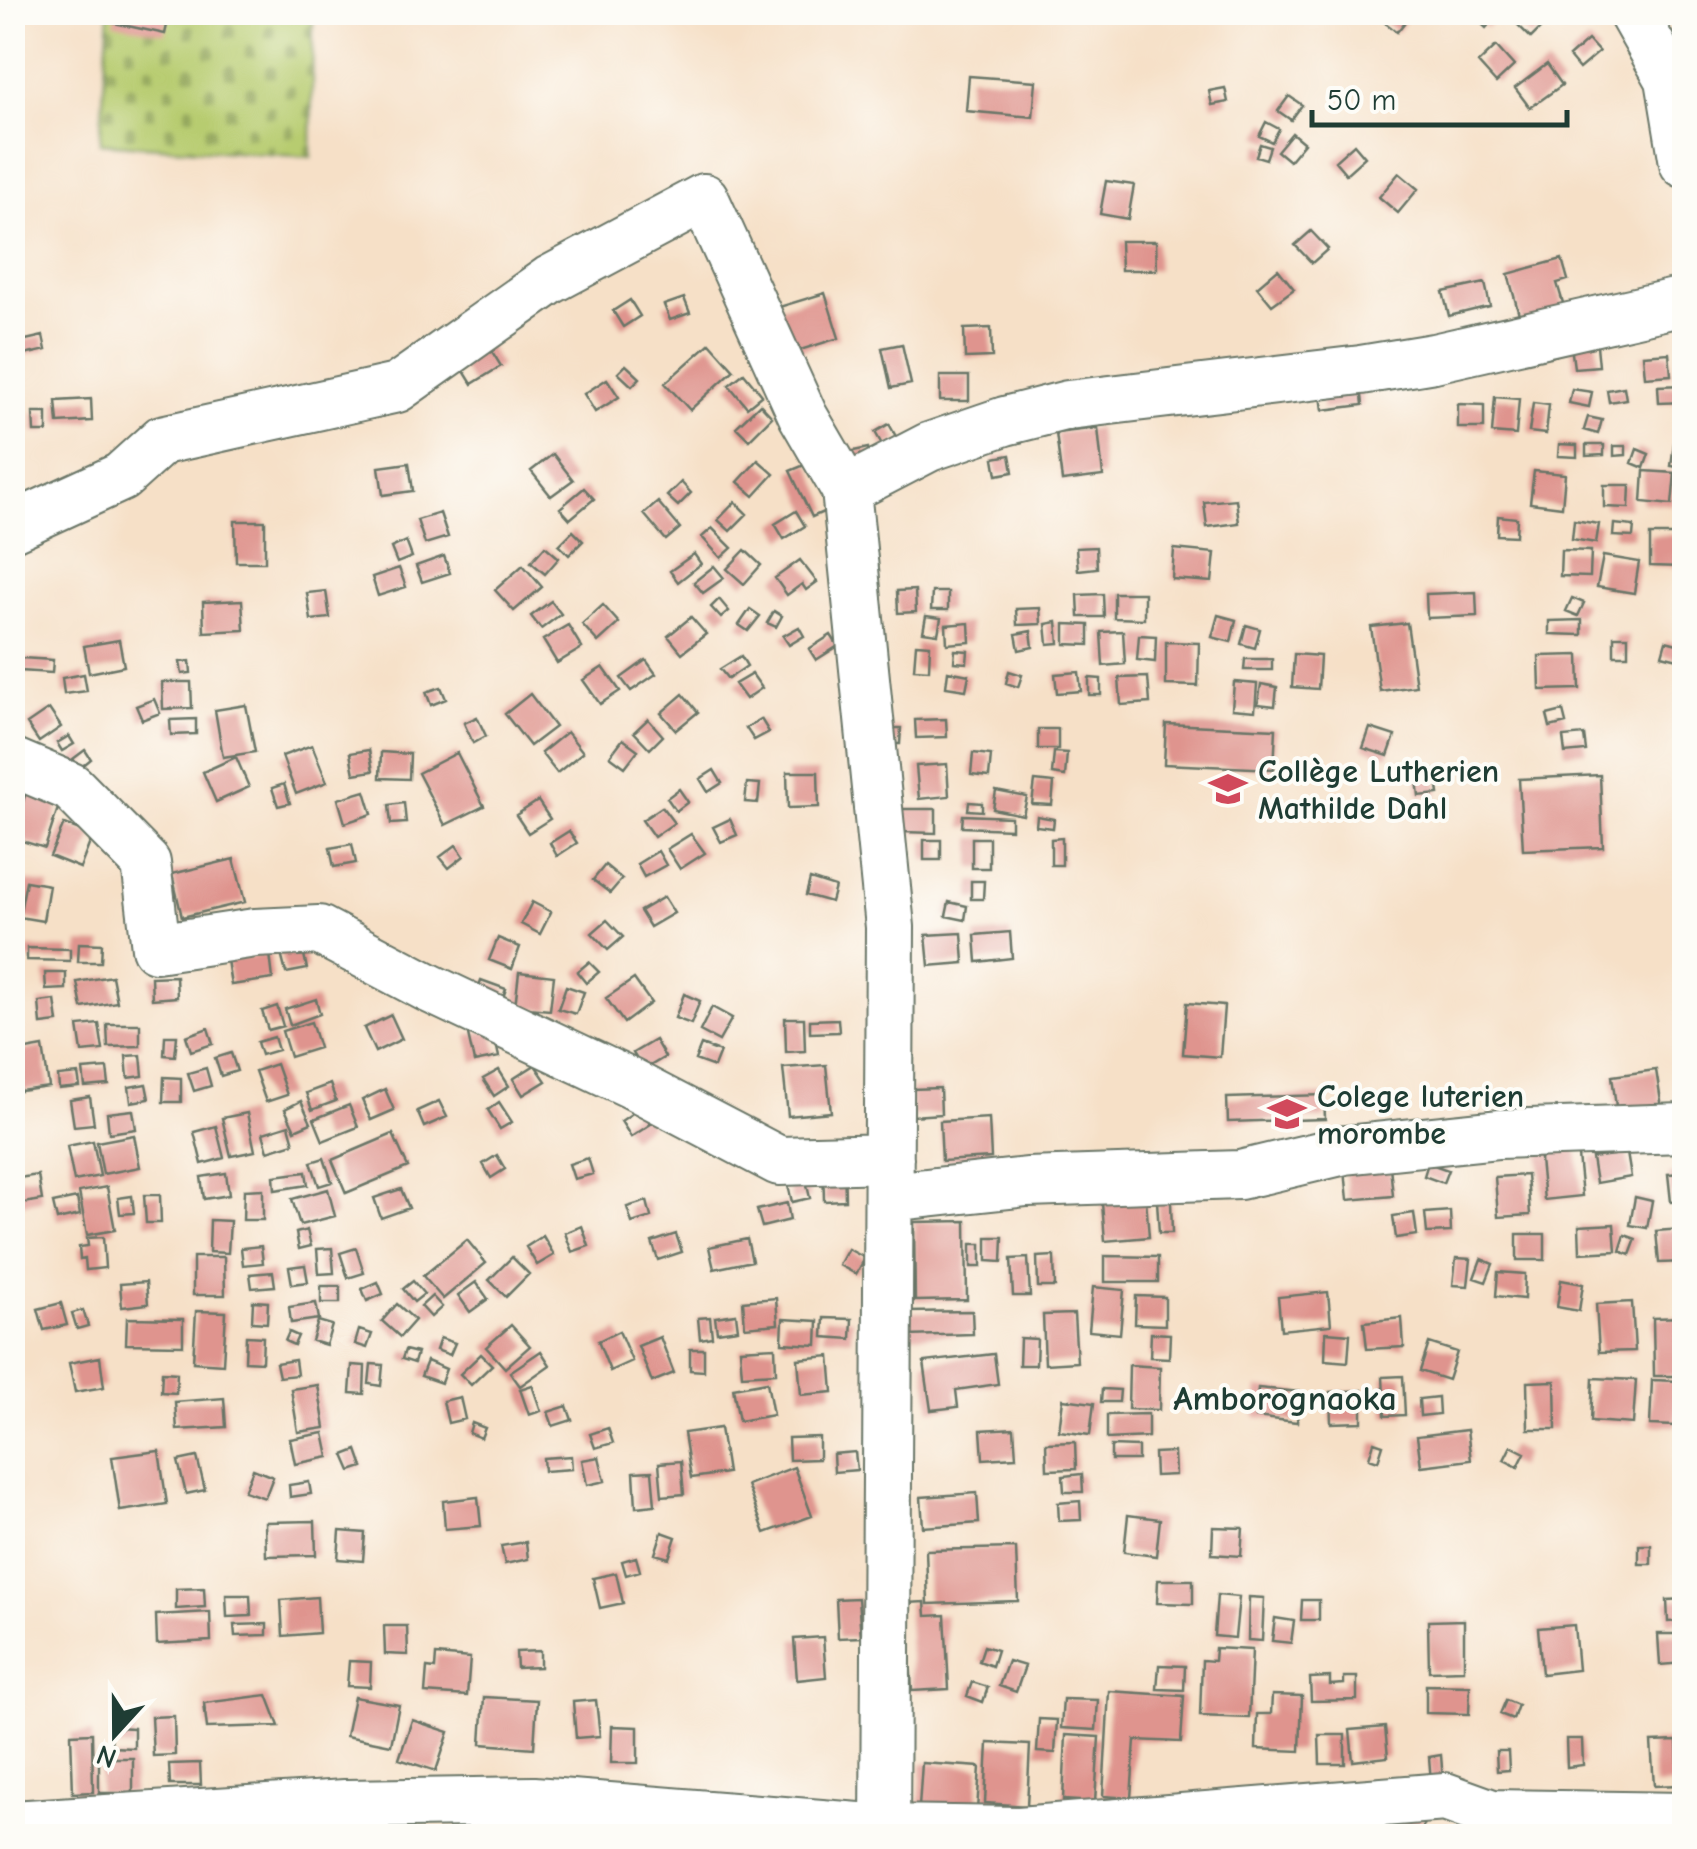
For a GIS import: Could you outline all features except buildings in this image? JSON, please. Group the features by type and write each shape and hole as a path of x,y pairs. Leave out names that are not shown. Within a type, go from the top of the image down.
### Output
{"street":[{"path":"1632,12 1670,79 1684,163"},
{"path":"15,539 121,477 162,440 397,388 550,280 704,198 802,416 846,490 890,927 884,1832"},
{"path":"846,490 928,447 1068,405 1434,358 1684,301"},
{"path":"12,762 71,788 146,863 156,948 255,933 319,930 430,988 630,1083 779,1162 889,1177 1027,1182 1240,1175 1346,1150 1500,1134 1684,1128"},
{"path":"31,1828 345,1804 534,1801 884,1832 1019,1831 1446,1798 1492,1814 1684,1817"}],"green space":[{"path":"109,13 313,13 311,157 100,143"}],"place":[{"name":"Collège Lutherien Mathilde Dahl","path":"1228,789"},
{"name":"Colege luterien morombe","path":"1287,1114"}],"district":[{"name":"Amborognaoka","path":"1285,1398"}]}
